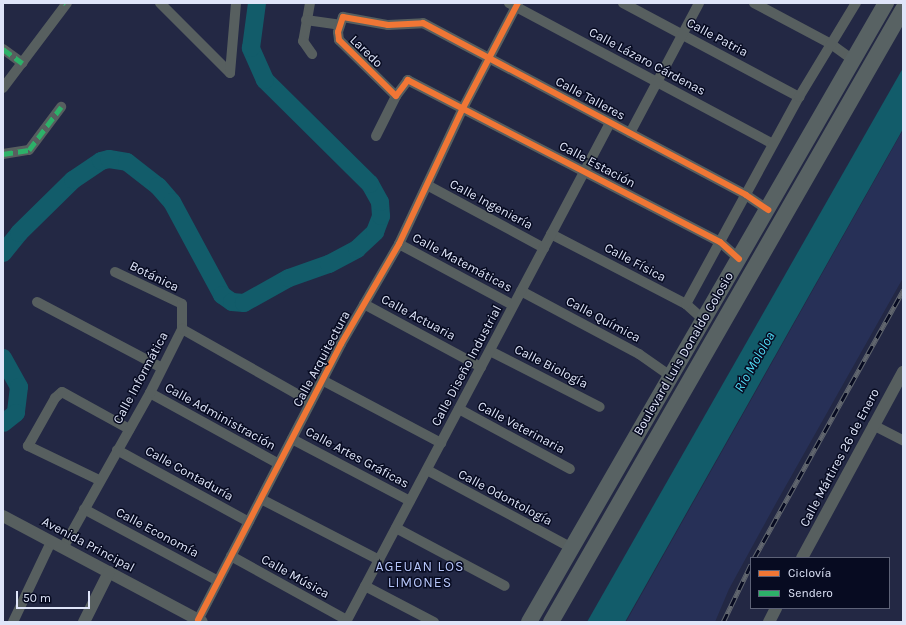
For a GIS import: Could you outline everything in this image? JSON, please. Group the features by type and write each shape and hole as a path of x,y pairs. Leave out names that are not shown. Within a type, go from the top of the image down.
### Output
{"main road":[{"name":"Boulevard Luis Donaldo Colosio","path":"529,622 812,134 886,3"},
{"name":"Boulevard Luis Donaldo Colosio","path":"551,622 903,9"},
{"path":"812,134 827,142"}],"street":[{"path":"3,88 66,3"},
{"path":"160,3 230,73 236,3"},
{"path":"310,3 303,41 312,54"},
{"name":"Calle Patria","path":"623,3 799,97"},
{"path":"630,133 699,3"},
{"path":"754,3 831,44 854,61"},
{"name":"Boulevard Luis Donaldo Colosio","path":"686,304 799,97 856,3"},
{"name":"Calle Arquitectura","path":"200,621 218,581 322,380 399,244 514,4"},
{"name":"Calle Lázaro Cárdenas","path":"514,4 773,144"},
{"name":"Laredo","path":"396,96 339,40 340,25 343,17 388,26 423,23"},
{"path":"306,20 340,25"},
{"name":"Calle Talleres","path":"423,23 746,195 768,210"},
{"path":"3,49 22,63"},
{"path":"376,136 396,96 408,80 463,108"},
{"path":"3,154 29,150 61,107"},
{"name":"Calle Estación","path":"463,108 720,242 739,259"},
{"name":"Calle Diseño Industrial","path":"347,621 610,123"},
{"name":"Calle Ingeniería","path":"426,185 544,248"},
{"name":"Calle Física","path":"551,234 686,304 704,320"},
{"name":"Calle Matemáticas","path":"399,244 514,305"},
{"name":"Botánica","path":"115,272 182,304 182,329"},
{"name":"Calle Química","path":"521,290 639,354 671,376"},
{"path":"36,302 162,368"},
{"name":"Calle Actuaria","path":"364,304 481,367"},
{"name":"Calle Informática","path":"63,548 99,480 150,393 182,329 311,402"},
{"name":"Calle Biología","path":"490,351 600,407"},
{"name":"Calle Mártires 26 de Enero","path":"803,557 903,372"},
{"path":"322,380 441,443"},
{"path":"99,480 28,446 55,398 62,392 129,429"},
{"name":"Calle Administración","path":"150,393 279,464"},
{"name":"Calle Veterinaria","path":"459,409 570,469"},
{"path":"873,425 903,440"},
{"name":"Calle Artes Gráficas","path":"292,439 410,501"},
{"name":"Calle Contaduría","path":"117,450 249,522"},
{"name":"Calle Odontología","path":"426,470 572,548"},
{"path":"261,499 379,560"},
{"name":"Calle Economía","path":"84,509 218,581"},
{"name":"Avenida Principal","path":"3,516 200,621"},
{"path":"396,528 505,586"},
{"path":"13,622 51,542"},
{"name":"Calle Música","path":"231,556 347,621"},
{"path":"84,622 109,572"},
{"path":"365,586 434,622"},
{"path":"769,622 776,609"}],"shaded area":[{"path":"903,130 903,278 729,589 715,622 626,622"}],"water":[{"name":"Río Mololoa","path":"903,68 903,129 625,622 587,622"}],"waterway":[{"path":"3,253 19,233 73,180 101,161 109,159 127,162 158,186 172,202 222,295 232,302 244,303 289,278 329,264 357,249 375,232 381,216 380,202 370,184 265,80 251,48 257,3"},
{"path":"3,358 19,387 16,413 3,423"}],"railway":[{"path":"755,557 903,290"},
{"path":"723,622 750,566"}],"marked path":[{"path":"3,49 22,63"},
{"path":"3,154 29,150 61,107"}],"cycle path":[{"path":"198,620 341,344 399,244 463,108 518,3"},
{"path":"739,259 720,242 408,80 396,96 339,40 338,32 343,17 388,25 423,23 746,195 768,210"}],"district":[{"name":"AGEUAN LOS LIMONES","path":"420,576"}]}
